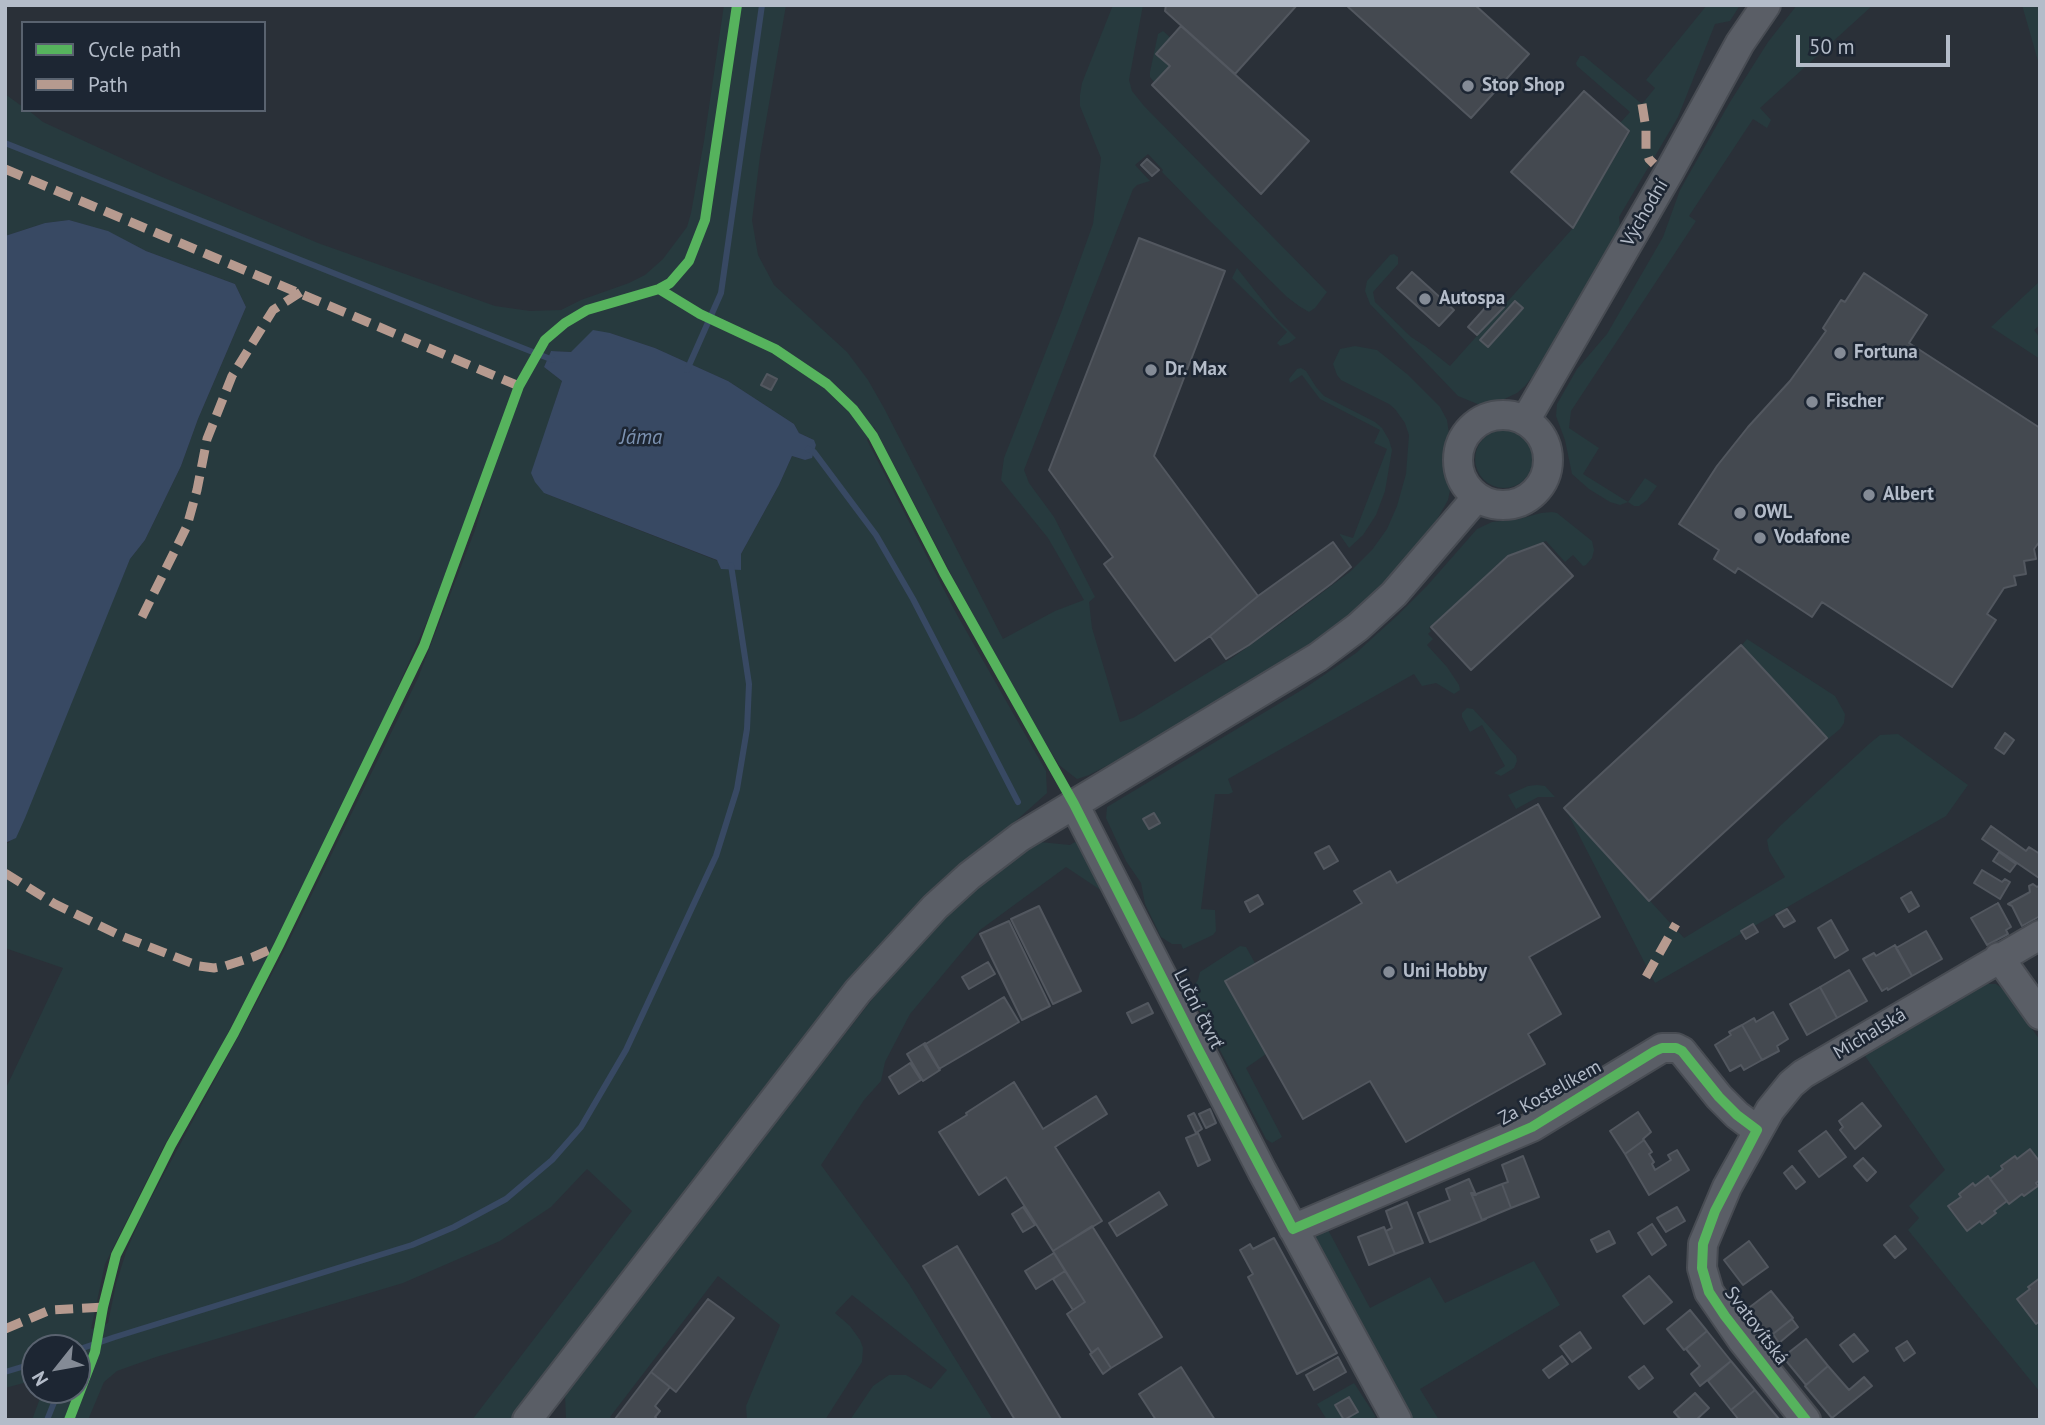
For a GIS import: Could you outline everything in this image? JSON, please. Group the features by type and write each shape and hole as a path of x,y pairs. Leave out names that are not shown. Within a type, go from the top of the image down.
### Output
{"street":[{"name":"Východní","path":"1525,421 1668,174 1740,43 1766,5"},
{"path":"1507,415 1525,421 1537,430 1544,442 1548,463 1541,484 1535,492 1517,503 1497,505 1478,497 1468,488 1458,464 1464,438 1472,428 1488,418 1507,415"},
{"path":"527,1420 858,990 902,941 969,876 1020,837 1318,657 1358,627 1394,594 1478,497"},
{"name":"Luční čtvrť","path":"1074,804 1198,1049 1397,1420"},
{"name":"Michalská","path":"1758,1130 1780,1097 1803,1074 2040,935"},
{"path":"1999,957 2040,1015"},
{"name":"Za Kostelíkem","path":"1293,1229 1532,1127 1662,1048 1682,1051 1719,1097 1737,1115 1758,1130"},
{"name":"Svatovítská","path":"1758,1130 1715,1211 1703,1244 1702,1268 1709,1292 1725,1316 1806,1420"}],"green space":[{"path":"724,5 786,5 752,220 758,255 774,285 847,352 868,380 1003,639 1055,611 1084,600 1048,538 1001,480 1004,458 1093,224 1101,158 1080,106 1082,83 1113,5 1143,5 1129,80 1132,91 1327,292 1309,312 1299,306 1209,220 1148,154 1135,165 1150,181 1133,189 1024,470 1029,483 1054,517 1095,597 1089,602 1092,628 1120,722 1133,718 1232,658 1287,619 1351,571 1372,550 1387,529 1406,474 1409,435 1405,423 1389,404 1341,380 1333,364 1340,349 1355,346 1377,350 1407,374 1440,407 1447,420 1450,441 1448,500 1427,537 1389,578 1344,620 1287,660 1141,748 1077,779 1059,765 1033,723 874,427 867,440 956,613 1046,771 1047,793 1000,835 942,879 867,959 510,1420 472,1420 632,1211 587,1169 551,1207 500,1241 403,1283 117,1371 104,1382 88,1420 32,1420 38,1404 91,1404 91,1334 21,1334 21,1384 5,1388 5,1090 63,968 5,948 5,843 9,843 130,559 145,540 181,466 246,307 235,284 146,251 107,231 69,220 45,223 5,236 5,94 21,106 21,112 30,112 43,122 160,176 318,243 495,306 530,311 561,310 629,283 645,275 663,259 687,227 704,141","holes":["610,333 655,348 728,381 794,424 799,433 812,439 816,445 811,458 805,460 792,456 741,554 741,570 544,493 555,402 562,381 544,367 551,351 571,352","482,475 484,500 418,678 281,957 142,1215 126,1252 108,1323 91,1329 105,1264 165,1144 219,1050 282,930 378,732 435,603"]},
{"path":"1707,5 1740,5 1730,21 1715,24 1678,117 1619,217 1620,228 1539,368 1517,393 1498,402 1480,405 1458,396 1370,304 1365,291 1367,281 1390,255 1398,257 1398,264 1373,292 1375,302 1411,337 1450,366 1573,228 1630,132 1620,123 1630,112 1577,66 1580,56 1584,56 1642,104 1655,88 1646,80"},
{"path":"1797,5 1873,5 1760,108 1771,120 1767,128 1753,119 1689,216 1696,221 1571,411 1569,428 1599,448 1583,474 1628,502 1620,505 1610,502 1572,474 1565,440 1556,416 1557,404 1577,369 1607,334 1663,237 1680,190 1730,102 1768,42"},
{"path":"2022,5 2040,5 2040,68"},
{"path":"1163,31 1171,38 1157,54 1170,66 1155,83 1150,72 1158,34"},
{"path":"1237,268 1278,320 1296,338 1280,346 1277,343 1287,332 1232,278"},
{"path":"2040,281 2040,325 2034,330 2040,338 2040,359 1991,327"},
{"path":"1297,369 1306,371 1324,396 1375,422 1382,428 1392,450 1385,491 1376,515 1363,535 1349,548 1340,534 1353,538 1387,449 1374,443 1380,430 1320,399 1302,375 1290,383 1289,379"},
{"path":"1504,430 1520,435 1528,443 1533,459 1528,475 1520,483 1504,488 1488,483 1480,475 1475,459 1480,443 1488,435"},
{"path":"1645,478 1657,486 1639,506 1628,502"},
{"path":"1557,513 1592,541 1592,558 1586,565 1583,566 1573,555 1565,562 1546,541 1507,556 1429,628 1431,631 1428,634 1433,639 1427,645 1447,667 1460,690 1454,694 1436,683 1422,686 1414,674 1228,779 1233,792 1215,794 1201,909 1215,910 1216,931 1183,949 1181,944 1172,944 1161,937 1145,904 1141,883 1126,861 1106,818 1107,807 1305,688 1356,653 1426,587 1477,529 1492,522"},
{"path":"1747,639 1835,696 1845,714 1840,729 1828,739 1741,646"},
{"path":"1467,708 1473,709 1516,756 1514,768 1501,776 1494,773 1505,766 1482,725 1470,732 1462,717"},
{"path":"1898,734 1968,785 1946,816 1655,983 1565,808 1684,938 1785,877 1769,851 1767,840 1880,735"},
{"path":"1537,785 1545,786 1555,797 1538,797 1516,809 1508,795"},
{"path":"1040,842 1081,844 1108,895 1066,867 980,930 910,1014 885,1062 881,1081 864,1100 821,1165 909,1284 993,1420 850,1420 873,1386 889,1375 906,1375 931,1389 947,1370 852,1295 835,1313 850,1326 860,1340 863,1348 862,1362 825,1420 747,1420 746,1406 780,1325 718,1276 610,1417 613,1420 566,1420 565,1394 896,969 948,912 1004,865"},
{"path":"1240,946 1246,947 1255,963 1225,981 1266,1054 1246,1068 1282,1137 1272,1143 1266,1139 1191,994 1200,972"},
{"path":"1982,984 1996,984 2003,989 2040,1040 2040,1392 1908,1230 1919,1218 1909,1206 1945,1170 1865,1056"},
{"path":"1327,1228 1370,1308 1430,1277 1445,1303 1534,1261 1560,1305 1420,1389 1439,1420 1406,1420 1309,1236"},
{"path":"1354,1383 1376,1417 1368,1420 1327,1420 1317,1404"}],"water":[{"path":"69,220 108,231 146,251 235,284 246,307 181,466 145,540 130,559 25,818 16,838 5,843 5,236 45,223"},
{"name":"Jáma","path":"593,330 655,348 728,381 794,424 799,433 814,440 816,445 812,458 805,460 792,456 741,554 741,570 721,569 717,560 544,493 535,482 531,473 562,381 544,367 551,351 571,352"}],"building":[{"path":"1166,5 1297,5 1235,74 1165,11"},
{"name":"Stop Shop","path":"1346,5 1475,5 1529,54 1471,118"},
{"path":"1181,26 1309,141 1261,194 1152,85 1170,66 1156,54"},
{"path":"1584,91 1629,131 1573,228 1511,172"},
{"path":"1147,159 1159,170 1152,176 1141,165"},
{"path":"1139,238 1225,271 1154,456 1258,596 1175,661 1104,564 1113,557 1049,470"},
{"name":"Autospa","path":"1412,272 1454,310 1439,326 1397,288"},
{"name":"Albert","path":"1864,273 1927,315 1909,343 2040,428 2040,541 2034,549 2036,559 2024,561 2026,574 2014,576 2016,585 2004,588 1987,614 1996,620 1952,687 1822,602 1812,617 1738,568 1735,573 1714,559 1719,550 1679,524 1717,466 1790,381 1826,331 1823,328 1841,300 1845,302"},
{"path":"1494,298 1504,307 1477,335 1468,327"},
{"path":"1515,301 1523,308 1488,347 1480,340"},
{"path":"767,374 777,379 771,390 761,385"},
{"path":"1333,542 1351,567 1249,645 1226,659 1210,636 1258,596"},
{"path":"1543,543 1573,576 1471,670 1431,627 1508,556"},
{"path":"1741,645 1827,738 1649,901 1564,808"},
{"path":"2005,733 2014,740 2004,754 1995,748"},
{"name":"Uni Hobby","path":"1538,804 1600,917 1529,957 1561,1014 1528,1034 1545,1064 1406,1142 1370,1081 1303,1119 1225,981 1362,903 1354,891 1390,871 1397,883"},
{"path":"1154,813 1160,823 1149,829 1143,819"},
{"path":"1991,826 2026,851 2029,847 2040,854 2039,878 1982,839"},
{"path":"1329,846 1338,861 1324,869 1315,853"},
{"path":"1999,852 2016,864 2010,872 1993,861"},
{"path":"1982,870 2002,882 2005,879 2010,882 2000,899 1974,883"},
{"path":"2033,884 2037,887 2040,885 2040,916 2022,926 2012,906 2008,904 2030,892 2029,886"},
{"path":"1911,892 1919,906 1909,912 1901,898"},
{"path":"1258,895 1263,904 1250,912 1245,902"},
{"path":"1998,903 2011,927 2006,930 2008,934 1987,945 1971,918"},
{"path":"1039,906 1081,991 1053,1004 1011,919"},
{"path":"1787,909 1795,921 1784,927 1776,915"},
{"path":"1831,920 1848,950 1835,958 1818,928"},
{"path":"1009,921 1050,1006 1022,1020 980,934"},
{"path":"1753,924 1758,932 1746,939 1741,931"},
{"path":"1926,931 1942,959 1912,976 1896,948"},
{"path":"1895,945 1912,976 1882,991 1863,959 1874,953 1876,956"},
{"path":"988,962 995,974 969,989 962,977"},
{"path":"1849,970 1867,1001 1837,1018 1820,987"},
{"path":"1820,987 1837,1018 1807,1035 1790,1004"},
{"path":"1004,997 1019,1022 939,1069 924,1045"},
{"path":"1148,1003 1153,1013 1132,1023 1127,1013"},
{"path":"1773,1012 1788,1039 1777,1046 1779,1051 1762,1060 1742,1025 1754,1018 1756,1022"},
{"path":"1742,1025 1762,1060 1744,1070 1741,1065 1730,1071 1715,1045 1731,1035 1729,1032"},
{"path":"925,1043 940,1070 923,1081 907,1054"},
{"path":"910,1063 921,1080 899,1094 889,1077"},
{"path":"1014,1082 1043,1129 1096,1096 1107,1114 1055,1147 1102,1221 1053,1251 1006,1177 979,1195 939,1132"},
{"path":"1862,1103 1881,1126 1855,1149 1840,1130 1843,1127 1839,1121"},
{"path":"1210,1109 1216,1123 1206,1128 1199,1114"},
{"path":"1638,1112 1651,1132 1625,1154 1610,1131"},
{"path":"1194,1113 1202,1129 1196,1133 1188,1116"},
{"path":"1826,1131 1846,1157 1819,1177 1799,1151"},
{"path":"1198,1133 1210,1160 1198,1166 1186,1138"},
{"path":"1644,1140 1652,1152 1649,1154 1655,1170 1671,1160 1668,1155 1677,1150 1689,1170 1649,1195 1625,1154"},
{"path":"2030,1149 2040,1162 2040,1180 2036,1183 2038,1186 2009,1204 1990,1179 2003,1169 2001,1166"},
{"path":"1523,1156 1539,1197 1511,1208 1502,1184 1508,1182 1502,1165"},
{"path":"1863,1158 1876,1172 1867,1181 1854,1166"},
{"path":"1792,1166 1805,1182 1796,1189 1784,1173"},
{"path":"1988,1176 2007,1201 1982,1224 1980,1221 1967,1231 1948,1206 1961,1197 1959,1194 1973,1183 1975,1186"},
{"path":"1469,1179 1476,1195 1471,1193 1482,1220 1486,1219 1430,1242 1418,1213 1450,1200 1446,1189"},
{"path":"1502,1184 1511,1208 1482,1220 1471,1193 1474,1195"},
{"path":"1159,1192 1167,1205 1117,1236 1109,1223"},
{"path":"1407,1202 1423,1243 1395,1254 1386,1231 1392,1228 1386,1211"},
{"path":"1023,1207 1035,1225 1023,1232 1012,1214"},
{"path":"1677,1207 1685,1221 1666,1232 1657,1218"},
{"path":"1652,1224 1666,1245 1652,1255 1638,1233"},
{"path":"1092,1226 1162,1337 1111,1368 1098,1348 1092,1353 1067,1314 1085,1302 1053,1251"},
{"path":"1384,1227 1395,1254 1369,1265 1358,1237"},
{"path":"1609,1231 1615,1243 1597,1252 1591,1240"},
{"path":"1895,1236 1906,1249 1895,1258 1884,1245"},
{"path":"1274,1238 1337,1353 1297,1374 1248,1277 1253,1274 1240,1250 1250,1244 1253,1249"},
{"path":"1749,1241 1768,1267 1743,1285 1724,1260"},
{"path":"957,1246 1061,1420 1015,1420 923,1266"},
{"path":"1054,1253 1065,1271 1036,1289 1025,1271"},
{"path":"1065,1271 1085,1302 1073,1310 1053,1279"},
{"path":"1649,1276 1672,1302 1644,1324 1623,1296"},
{"path":"2040,1278 2040,1321 2036,1324 2017,1299"},
{"path":"1771,1291 1793,1318 1768,1338 1746,1310"},
{"path":"708,1299 734,1318 676,1392 651,1372"},
{"path":"1690,1310 1707,1331 1684,1350 1667,1329"},
{"path":"1792,1319 1798,1327 1779,1343 1773,1334"},
{"path":"1707,1331 1731,1361 1700,1386 1691,1374 1700,1366 1686,1349"},
{"path":"1580,1332 1591,1348 1572,1362 1560,1346"},
{"path":"1854,1334 1868,1351 1853,1362 1840,1345"},
{"path":"1806,1339 1828,1366 1806,1385 1783,1357"},
{"path":"1907,1341 1915,1353 1904,1361 1896,1348"},
{"path":"1098,1348 1111,1368 1103,1374 1090,1354"},
{"path":"1562,1356 1568,1364 1549,1378 1543,1370"},
{"path":"1338,1357 1346,1372 1314,1390 1306,1375"},
{"path":"1731,1361 1755,1390 1731,1410 1708,1381"},
{"path":"1644,1366 1653,1378 1639,1389 1629,1377"},
{"path":"1828,1366 1849,1390 1864,1377 1872,1386 1832,1418 1805,1386"},
{"path":"1181,1367 1215,1420 1156,1420 1139,1394"},
{"path":"651,1372 670,1387 655,1406 660,1411 655,1417 658,1420 616,1420 615,1419"},
{"path":"1755,1390 1778,1420 1739,1420 1731,1410"},
{"path":"1695,1393 1709,1408 1696,1420 1681,1420 1674,1412"},
{"path":"1349,1397 1358,1412 1344,1420 1335,1405"}],"waterway":[{"path":"687,370 721,293 762,5"},
{"path":"5,143 553,360"},
{"path":"808,449 814,452 876,535 913,599 1018,802"},
{"path":"91,1345 412,1245 454,1227 506,1199 552,1160 581,1127 626,1050 716,856 737,789 747,729 749,684 731,565"},
{"path":"5,1372 21,1367"},
{"path":"47,1420 53,1404"}],"marked path":[{"path":"1642,104 1646,150 1654,164"},
{"path":"5,169 519,386"},
{"path":"142,617 187,526 207,439 232,376 273,310 301,292"},
{"path":"5,873 55,904 119,935 199,966 225,966 276,947"},
{"path":"1646,977 1676,924"},
{"path":"5,1329 50,1310 103,1307"}],"cycle path":[{"path":"69,1420 95,1352 116,1255 171,1145 234,1033 279,945 424,646 519,386 545,340 565,323 587,310 659,289 670,283 689,261 705,220 737,5"},
{"path":"659,289 700,314 775,349 827,384 853,409 873,436 944,573 1074,804 1293,1229 1532,1127 1655,1051 1676,1048 1682,1051 1719,1097 1757,1130 1715,1211 1703,1244 1702,1268 1709,1292 1725,1316 1806,1420"}],"place":[{"name":"Stop Shop","path":"1468,86"},
{"name":"Autospa","path":"1425,299"},
{"name":"Fortuna","path":"1840,353"},
{"name":"Dr. Max","path":"1151,370"},
{"name":"Fischer","path":"1812,402"},
{"name":"Albert","path":"1869,495"},
{"name":"OWL","path":"1740,513"},
{"name":"Vodafone","path":"1760,538"},
{"name":"Uni Hobby","path":"1389,972"}]}
